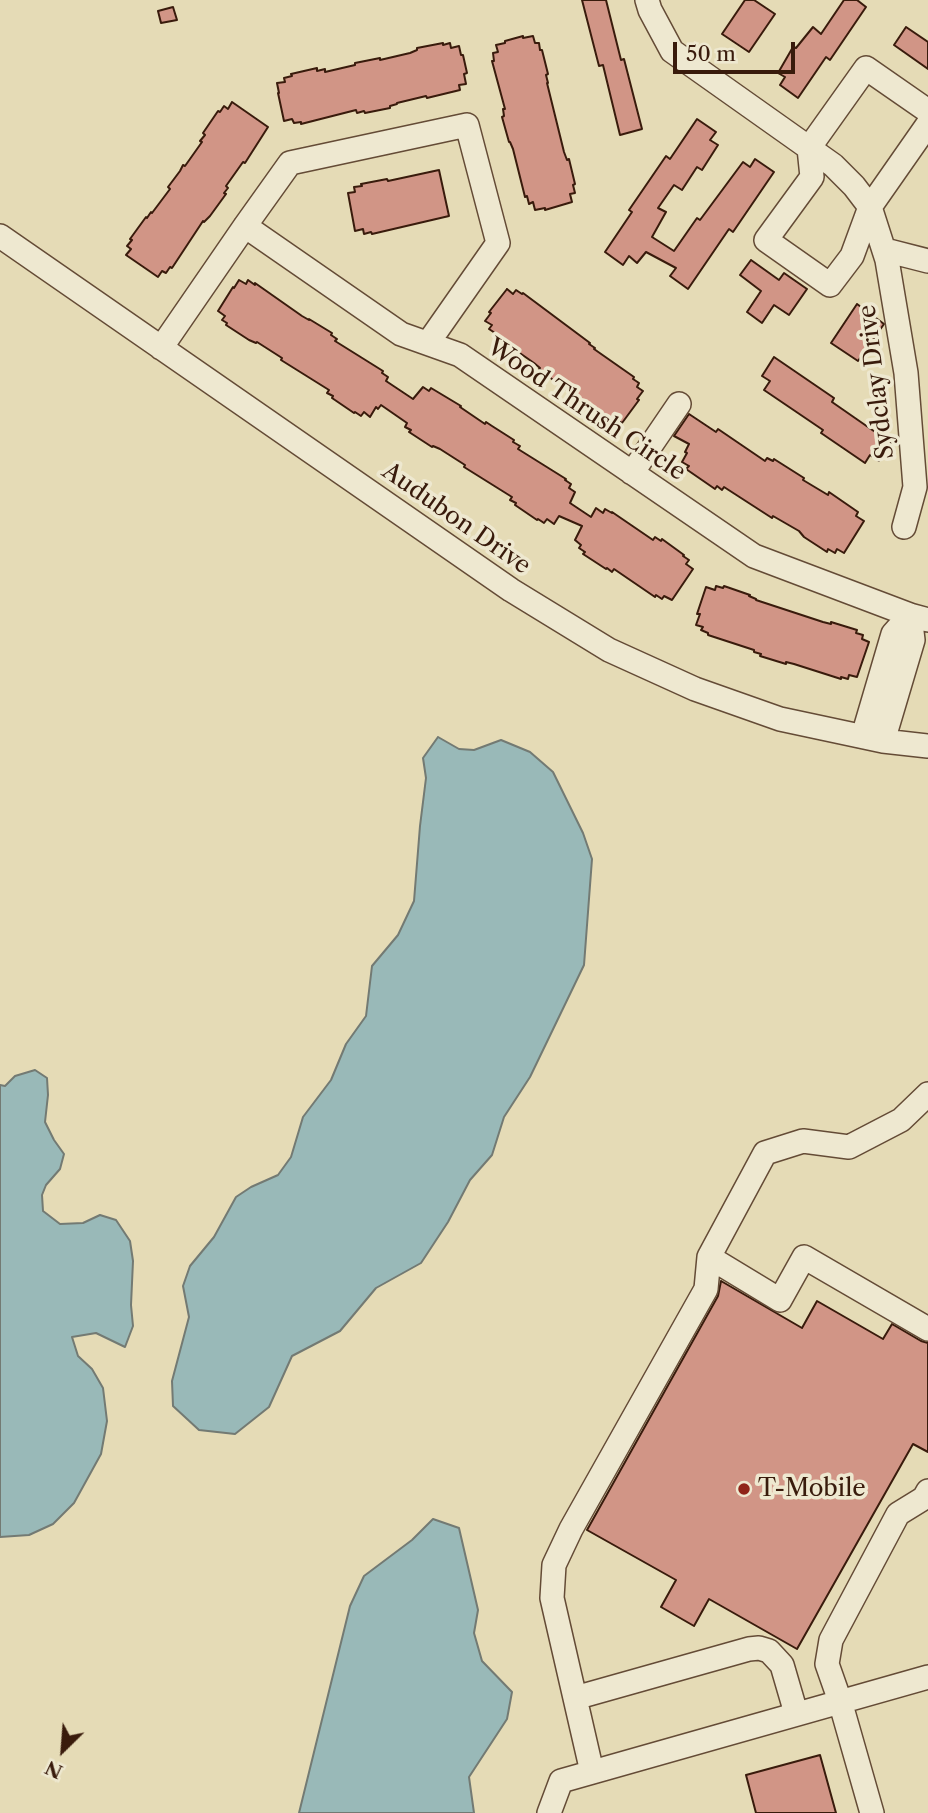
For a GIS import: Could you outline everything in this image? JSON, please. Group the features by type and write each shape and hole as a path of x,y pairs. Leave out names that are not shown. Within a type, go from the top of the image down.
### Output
{"street":[{"name":"Sydclay Drive","path":"647,0 672,51 833,165 870,207 885,250 906,373 920,433 922,489 904,527"},
{"path":"928,111 866,68 809,148 812,177 766,240 830,285 852,256 870,207 928,124"},
{"path":"161,348 290,163 467,125 498,243 428,342"},
{"name":"Wood Thrush Circle","path":"244,226 401,334 460,355 754,556 919,618 913,640 873,739"},
{"name":"Audubon Drive","path":"0,236 511,590 609,650 661,675 780,719 873,739 928,746"},
{"path":"885,250 928,261"},
{"path":"632,473 679,404"},
{"path":"592,1772 552,1598 554,1565 570,1528 706,1289 709,1256 765,1153 803,1141 849,1147 926,1105"},
{"path":"709,1256 780,1300 804,1257 928,1329"},
{"path":"872,1813 827,1664 831,1640 898,1514 924,1498 928,1491"},
{"path":"575,1698 759,1648 769,1651 782,1665 796,1713"},
{"path":"548,1813 561,1781 928,1677"}],"water":[{"path":"438,737 459,749 474,750 501,740 530,752 553,772 583,833 592,859 584,965 530,1077 504,1117 492,1155 470,1180 448,1222 421,1263 376,1288 340,1331 292,1356 269,1407 235,1434 199,1430 173,1406 172,1381 189,1317 183,1286 190,1266 214,1237 236,1197 278,1175 291,1157 303,1117 331,1080 346,1044 366,1016 372,966 398,935 414,901 426,778 423,758"},
{"path":"35,1070 47,1078 45,1122 64,1154 60,1169 46,1185 42,1195 43,1211 60,1224 83,1223 100,1215 116,1220 130,1241 133,1261 133,1326 125,1347 96,1333 72,1337 78,1356 92,1369 103,1388 107,1421 101,1454 74,1503 53,1524 29,1535 0,1537 0,1085 5,1086 15,1076"},
{"path":"433,1519 459,1528 478,1610 474,1633 482,1661 512,1692 507,1719 469,1777 474,1813 299,1813 350,1606 364,1576 412,1540"}],"building":[{"path":"582,0 606,0 642,129 620,135 603,65 599,66"},
{"path":"745,0 754,0 775,14 749,52 722,34"},
{"path":"844,0 857,0 866,7 830,60 826,57 798,98 780,85 785,77 778,73 793,47 796,48 813,27 821,34"},
{"path":"173,7 177,20 161,23 158,11"},
{"path":"906,27 928,42 928,69 894,45"},
{"path":"523,36 533,36 535,43 539,43 542,50 548,74 547,83 575,184 575,193 570,194 572,202 545,210 535,210 533,202 529,204 527,196 525,197 502,117 505,109 492,61 493,53 498,52 496,45"},
{"path":"450,43 451,48 459,46 463,55 467,73 464,74 466,84 459,85 460,90 397,103 390,108 365,113 357,113 356,110 301,124 294,123 292,119 284,121 277,83 285,82 284,78 292,76 291,74 317,68 317,71 325,69 325,72"},
{"path":"232,102 268,127 245,163 243,162 226,186 226,194 203,221 172,268 166,273 162,271 158,277 126,255 131,249 127,246 202,142 200,141 205,135 203,133 218,111 224,106 228,109"},
{"path":"697,119 716,132 710,140 718,145 702,170 697,167 682,190 674,185 658,208 666,212 652,237 674,251 743,162 750,167 755,159 774,172 733,232 729,229 688,289 670,276 676,268 646,252 637,263 629,256 623,265 605,252 632,212 629,210 666,156 670,159"},
{"path":"439,170 449,216 372,234 364,234 363,229 355,231 348,193 355,192 354,187"},
{"path":"751,260 779,280 784,273 807,289 789,315 774,305 762,323 747,312 761,291 740,275"},
{"path":"239,280 246,284 248,280 255,283 332,333 337,339 335,341 383,371 388,377 386,381 413,399 423,387 429,391 431,388 514,440 513,442 520,446 518,449 571,484 569,488 575,492 570,503 591,517 596,508 603,513 605,509 653,540 655,537 661,541 662,539 684,555 689,560 686,564 693,569 672,600 664,596 662,599 656,595 655,597 614,569 612,572 583,554 585,552 579,548 581,545 575,540 582,526 559,516 554,524 547,519 544,523 537,520 515,505 516,503 510,500 512,497 440,449 409,432 411,430 405,427 407,423 381,405 378,409 376,407 370,417 364,412 361,416 354,413 332,398 333,396 327,393 329,390 257,342 226,325 222,320 225,316 218,311"},
{"path":"507,289 513,294 516,290 523,293 634,377 639,383 637,387 643,391 622,423 615,418 612,422 606,418 605,420 494,335 489,329 492,325 485,321"},
{"path":"857,304 884,324 858,361 831,343"},
{"path":"774,357 834,398 832,402 891,443 879,461 870,455 865,463 821,433 823,430 764,390 770,381 762,376"},
{"path":"689,414 716,432 718,429 765,461 767,458 773,461 774,459 804,478 803,480 828,495 829,492 858,512 856,516 864,521 844,553 837,549 835,553 828,549 827,552 799,531 773,516 772,518 724,487 722,490 717,486 715,489 686,469 689,466 682,462 689,444 674,436"},
{"path":"716,586 724,586 750,595 756,600 823,622 857,630 856,633 863,635 862,639 869,642 857,677 849,675 848,679 841,679 794,664 786,664 708,635 701,630 703,627 696,625 700,614 697,614 706,587 715,590"},
{"name":"T-Mobile","path":"721,1281 802,1328 817,1301 883,1339 892,1324 928,1343 928,1452 913,1444 797,1649 709,1599 694,1626 661,1607 676,1580 587,1530 718,1296"},
{"path":"820,1755 836,1813 756,1813 746,1775"}],"place":[{"name":"T-Mobile","path":"744,1489"}]}
